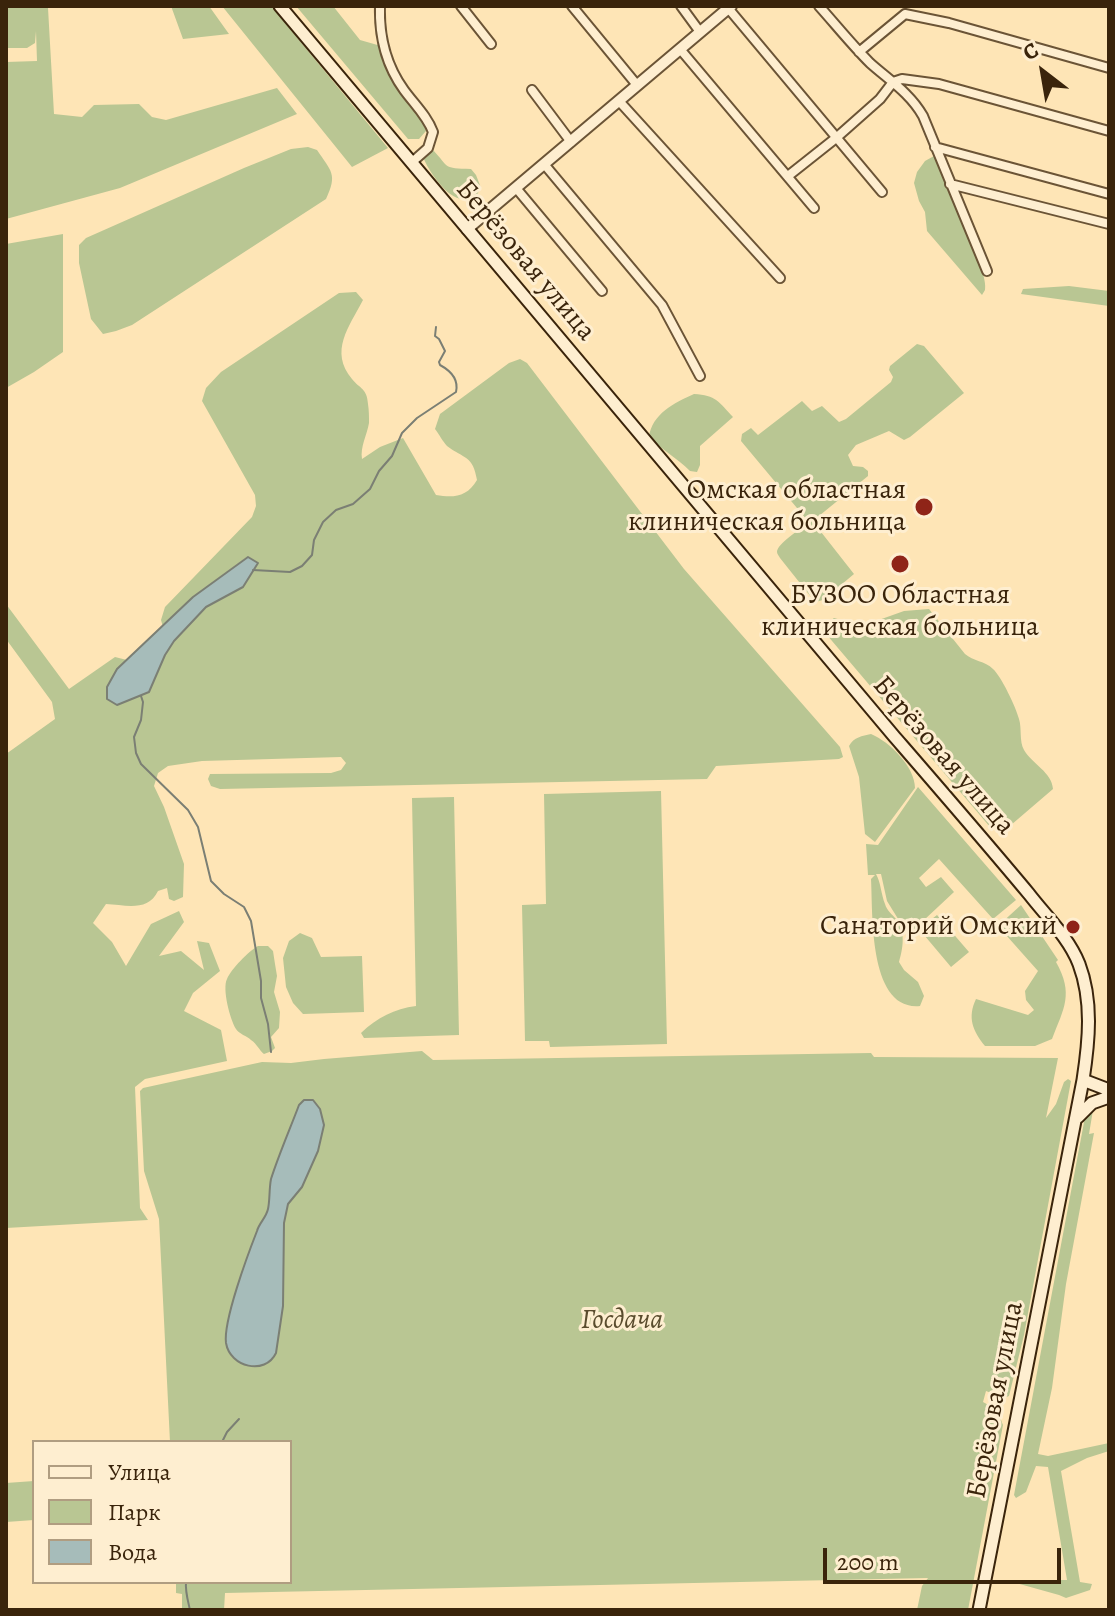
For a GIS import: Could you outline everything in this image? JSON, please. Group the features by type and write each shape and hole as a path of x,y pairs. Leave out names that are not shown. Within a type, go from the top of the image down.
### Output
{"main road":[{"name":"Берёзовая улица","path":"280,6 989,846 1071,948 1078,961 1089,1013 1089,1041 979,1610"},
{"path":"1083,1080 1109,1083"},
{"path":"1083,1080 1109,1090"},
{"path":"1074,1125 1084,1109 1109,1097"}],"street":[{"path":"380,6 381,34 388,58 403,89 433,132 428,148 411,163"},
{"path":"461,6 491,44"},
{"path":"572,6 637,85"},
{"path":"681,6 700,32"},
{"path":"819,6 859,52 917,105 987,271"},
{"path":"467,229 730,7 882,192"},
{"path":"859,52 905,14 949,23 1109,68"},
{"path":"680,49 814,208"},
{"path":"788,176 880,99 893,82 902,79 939,84 1109,131"},
{"path":"532,90 571,142"},
{"path":"619,101 780,278"},
{"path":"935,147 1109,194"},
{"path":"544,164 662,305 700,376"},
{"path":"950,184 1109,224"},
{"path":"516,188 602,291"}],"green space":[{"path":"6,6 48,8 54,114 82,117 94,105 139,104 152,117 166,120 277,88 297,114 120,188 6,219 6,62 37,61 36,31 35,43 27,48 6,48"},
{"path":"171,6 209,6 229,34 183,39"},
{"path":"222,6 271,6 388,148 352,167"},
{"path":"296,6 333,6 360,40 381,46 422,120 426,131 419,139 408,139"},
{"path":"308,147 317,150 331,173 332,184 326,199 132,325 103,334 91,319 79,263 79,245 86,238 244,168 291,149"},
{"path":"433,150 448,166 471,169 481,188 476,196 457,198 445,189 423,157 424,153"},
{"path":"934,156 980,265 985,280 982,295 927,231 925,212 914,183 925,161"},
{"path":"63,234 63,352 6,388 6,244"},
{"path":"1069,286 1109,291 1109,306 1021,294 1023,289"},
{"path":"356,292 363,300 347,329 342,359 345,369 365,392 367,399 369,423 362,459 380,447 403,438 436,495 464,493 477,480 475,472 467,458 447,446 435,429 440,414 509,363 520,359 527,363 684,569 840,747 843,757 716,766 707,779 220,789 211,786 208,779 210,774 331,773 341,770 346,763 341,757 202,761 168,766 158,773 154,786 184,864 183,897 174,901 169,899 167,888 158,891 154,898 142,905 106,904 93,923 112,942 126,966 151,924 179,911 184,922 159,956 181,951 204,970 197,941 209,943 220,971 193,993 184,1011 221,1030 227,1061 145,1079 135,1087 140,1208 148,1220 6,1228 6,754 55,719 52,702 6,639 6,604 69,689 115,657 127,660 117,669 150,690 174,641 206,607 243,587 258,563 247,557 193,597 163,627 161,620 165,607 252,517 256,506 255,495 202,401 206,388 221,372 339,293"},
{"path":"917,344 924,346 964,393 910,437 904,440 889,431 856,445 848,455 853,466 863,467 868,471 868,476 814,523 854,574 823,600 815,602 777,552 785,541 807,524 807,520 741,441 742,434 751,428 758,435 802,401 812,411 822,406 839,422 846,419 891,382 890,366"},
{"path":"694,394 712,398 733,417 700,446 697,472 690,471 649,437 659,416"},
{"path":"929,609 965,654 986,664 996,673 1017,714 1024,750 1052,783 1053,789 1011,825 1003,816 990,827 821,628 834,618 862,626 904,611"},
{"path":"871,734 900,756 911,772 915,788 875,842 865,834 859,777 849,746 861,736"},
{"path":"918,787 1016,900 993,919 939,859 919,878 926,887 941,877 954,892 908,935 887,901 881,874 876,874 888,911 901,929 899,962 918,982 924,996 920,1006 903,1003 891,993 882,977 874,935 871,879 875,875 868,875 866,844 878,845"},
{"path":"661,791 667,1044 550,1047 549,1041 525,1041 522,905 546,904 544,794"},
{"path":"454,797 459,1035 364,1038 361,1033 380,1018 416,1006 412,798"},
{"path":"1021,905 1058,960 1056,962 1066,992 1063,1009 1052,1039 1035,1046 985,1046 973,1024 972,1012 976,999 1028,1015 1034,1010 1026,1000 1025,991 1038,971 998,926"},
{"path":"937,915 969,952 951,967 919,929"},
{"path":"300,933 312,938 321,957 362,956 364,1012 303,1014 293,1003 286,987 283,958 289,941"},
{"path":"258,946 268,946 273,951 277,976 274,992 280,1012 279,1028 271,1037 275,1048 264,1054 236,1029 225,990 232,970"},
{"name":"Госдача","path":"422,1051 433,1060 871,1053 874,1057 1058,1058 1046,1118 1056,1104 1064,1082 1068,1079 1071,1081 1024,1335 1009,1396 1004,1398 986,1391 983,1402 996,1411 1003,1425 968,1610 917,1610 922,1586 928,1578 225,1593 224,1610 182,1610 182,1594 176,1593 176,1584 292,1584 292,1440 170,1440 159,1219 144,1171 140,1091 262,1062 291,1063"},
{"path":"1094,1104 1089,1134 1094,1133 1066,1284 1052,1388 1038,1454 1048,1456 1109,1443 1109,1451 1061,1471 1080,1582 1092,1584 1090,1590 1066,1598 1016,1583 1020,1580 1067,1580 1048,1467 1036,1466 1026,1492 1016,1498 1014,1495 1085,1117"},
{"path":"32,1481 32,1520 6,1522 6,1483"}],"water":[{"path":"248,557 258,563 243,587 206,607 174,641 149,692 117,705 107,699 107,687 117,669 193,597"},
{"path":"304,1100 313,1100 320,1109 324,1125 318,1151 302,1187 288,1204 284,1223 283,1306 276,1353 264,1365 248,1366 229,1351 226,1343 228,1319 248,1255 269,1206 274,1170 299,1105"}],"waterway":[{"path":"253,570 290,572 302,566 312,555 314,540 323,522 336,510 353,504 370,489 379,471 392,456 402,433 417,418 456,392 453,376 439,362 445,351 435,336 436,327"},
{"path":"141,696 141,720 134,737 141,764 188,810 198,827 211,881 244,907 251,921 271,1052"},
{"path":"223,1440 239,1419"},
{"path":"186,1584 190,1610"}],"place":[{"name":"Омская областная клиническая больница","path":"924,507"},
{"name":"БУЗОО Областная клиническая больница","path":"900,564"},
{"name":"Санаторий Омский","path":"1073,927"}]}
